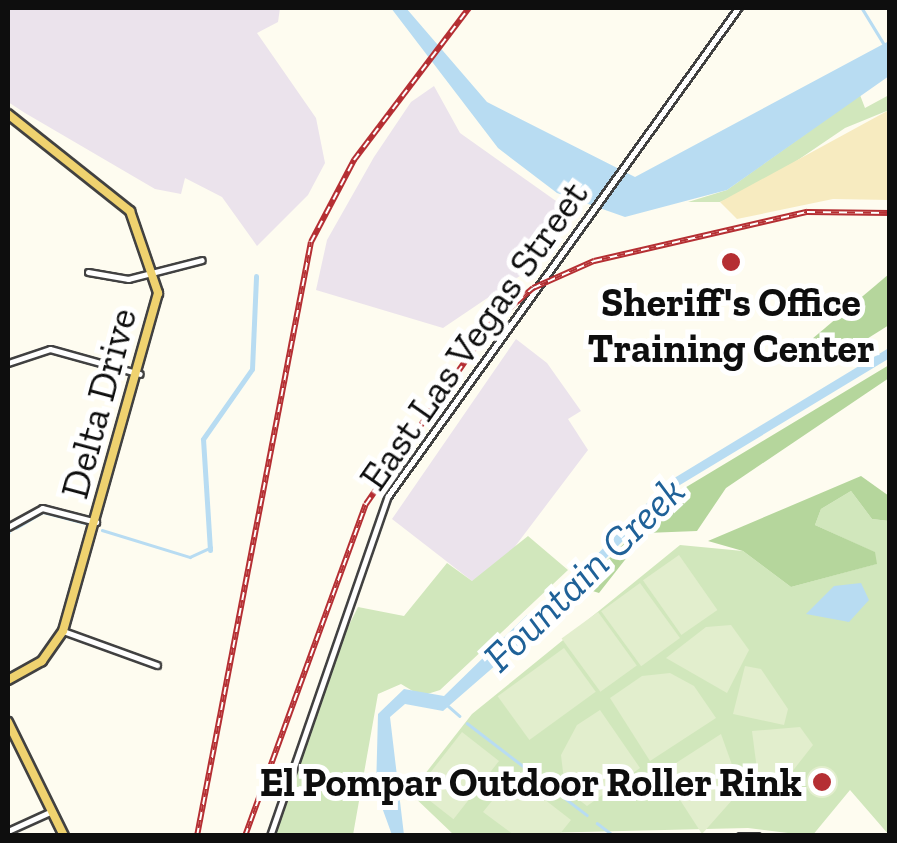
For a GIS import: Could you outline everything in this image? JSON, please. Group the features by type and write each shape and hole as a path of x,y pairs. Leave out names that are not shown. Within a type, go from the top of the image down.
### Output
{"main road":[{"name":"Delta Drive","path":"8,114 122,202 157,275 140,374 63,631 42,661 8,680"},
{"path":"8,722 64,836"}],"street":[{"name":"East Las Vegas Street","path":"270,836 388,496 738,8"},
{"path":"88,272 157,275 202,260"},
{"path":"8,363 50,348 140,374"},
{"path":"8,527 42,508 96,522"},
{"path":"63,631 158,665"},
{"path":"8,832 52,810"},
{"path":"740,836 757,836"}],"shaded area":[{"path":"8,8 280,8 278,22 257,33 316,118 325,163 308,195 257,246 222,197 185,178 181,194 155,189 25,113 8,102"},
{"path":"434,86 460,133 573,213 539,263 443,328 316,290 327,240 374,157 411,102"},
{"path":"516,339 547,363 581,411 568,419 588,450 501,565 472,581 392,519"}],"green space":[{"path":"860,95 865,108 889,95 889,110 845,128 764,183 720,202 688,202 727,190"},
{"path":"889,274 889,325 835,359 812,339"},
{"path":"889,365 889,378 726,488 697,531 646,533 599,593 580,587 673,495"},
{"path":"861,476 889,496 889,521 872,519 851,491 821,509 815,525 875,552 877,564 791,587 743,551 708,541"},
{"path":"851,491 872,519 889,521 889,835 850,790 812,836 748,828 454,835 410,793 472,714 680,545 743,551 791,587 876,564 874,552 815,525 821,509"},
{"path":"528,536 568,570 440,690 421,696 401,684 378,694 353,835 272,836 323,677 358,607 404,616 447,563 472,581"},
{"path":"679,555 717,610 681,635 643,580"},
{"path":"640,583 680,638 641,666 601,611"},
{"path":"598,612 637,665 600,692 562,638"},
{"path":"731,625 749,650 727,693 666,658 706,627"},
{"path":"564,648 596,692 529,740 498,696"},
{"path":"745,666 761,669 788,709 784,725 733,714"},
{"path":"670,673 694,686 716,718 650,761 610,698 642,676"},
{"path":"600,710 640,768 587,806 565,789 561,755 577,725"},
{"path":"800,727 813,745 784,782 759,785 752,731"},
{"path":"462,732 499,761 453,819 416,790"},
{"path":"721,734 741,790 702,834 662,772"},
{"name":"El Pompar Outdoor Roller Rink","path":"822,766 833,771 838,782 833,793 822,798 811,793 806,782 811,771"},
{"path":"513,775 571,820 559,835 514,835 483,812"}],"sand":[{"path":"889,110 889,200 833,199 737,219 720,202"}],"water":[{"path":"391,8 406,8 487,102 635,177 889,41 889,76 727,190 625,217 557,193 498,148"},
{"path":"861,583 869,600 849,622 806,614 834,586"},
{"path":"527,615 536,630 443,711 405,704 390,717 404,835 392,835 376,791 378,714 404,689 444,696"}],"waterway":[{"path":"862,8 884,44"},
{"path":"210,550 203,439 252,369 256,276"},
{"name":"Fountain Creek","path":"528,631 670,485 890,352"},
{"path":"16,528 43,512 85,523"},
{"path":"102,530 190,557 211,547"},
{"path":"446,704 460,716"},
{"path":"467,723 587,815"},
{"path":"597,823 614,836"}],"railway":[{"path":"197,836 311,242 354,160 469,8"},
{"path":"245,836 366,504 492,323 533,288 594,261 807,212 890,213"}],"place":[{"name":"Sheriff's Office Training Center","path":"731,262"},
{"name":"El Pompar Outdoor Roller Rink","path":"822,782"}]}
